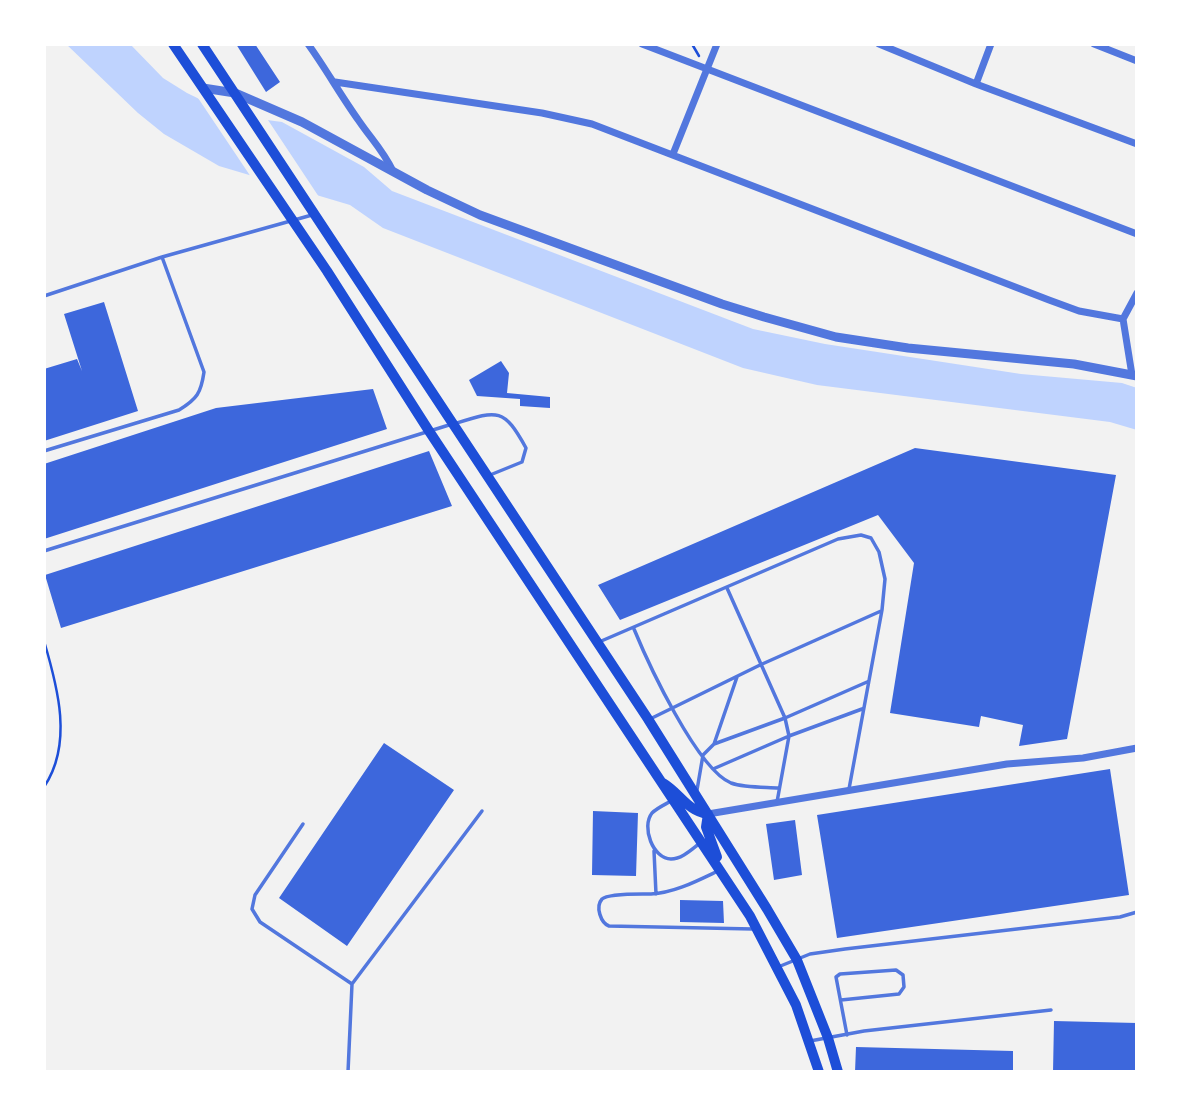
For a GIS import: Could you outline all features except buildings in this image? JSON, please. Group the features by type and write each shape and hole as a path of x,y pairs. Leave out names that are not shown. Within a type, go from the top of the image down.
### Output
{"main road":[{"path":"173,44 286,210 720,870 778,967 796,1005 819,1072"},
{"path":"202,44 697,795 797,960 828,1038 838,1072"},
{"path":"661,781 676,790 693,810 708,814"},
{"path":"708,814 706,827 720,870"},
{"path":"796,1005 813,999"}],"street":[{"path":"308,44 359,122 382,149 393,171"},
{"path":"642,44 1137,234"},
{"path":"673,153 717,44"},
{"path":"879,44 976,84 1137,144"},
{"path":"976,84 990,44"},
{"path":"1094,44 1137,61"},
{"path":"335,82 542,113 592,124 1049,300 1079,311 1123,319"},
{"path":"202,88 235,93 338,140 426,190 480,215 722,304 836,337 896,346 1074,364 1135,375 1123,319 1137,293"},
{"path":"708,814 1007,764 1083,758 1137,748"}],"lane":[{"path":"44,296 162,257 314,215"},
{"path":"44,451 179,410 194,401 204,372 162,257"},
{"path":"44,551 429,430 494,414 508,420 526,448 522,462 487,477"},
{"path":"598,642 634,629 838,539 861,535 871,538 879,552 885,579 882,610 849,789"},
{"path":"727,588 785,718 789,736 777,802"},
{"path":"648,719 760,664 882,610"},
{"path":"634,629 656,679 713,769 732,783 779,788"},
{"path":"714,744 738,675"},
{"path":"697,795 703,755 714,744 785,718 868,682"},
{"path":"713,769 789,736 862,709"},
{"path":"656,894 650,818 653,812 673,800"},
{"path":"348,1072 352,984 482,811"},
{"path":"303,824 255,895 252,909 260,922 352,984"},
{"path":"654,849 661,856 670,859 681,857 701,842"},
{"path":"720,870 656,894 611,895 603,898 600,919 609,926 757,929"},
{"path":"778,967 810,954 845,948 1120,918 1137,912"},
{"path":"841,1000 899,994 904,987 903,975 896,970 840,974 836,977 847,1035"},
{"path":"810,1041 1051,1010"}],"path":[{"path":"44,641 61,727 59,750 53,771 44,787"}],"water":[{"path":"66,44 130,44 163,78 187,93 222,110 282,122 364,167 392,191 753,329 825,344 1021,374 1122,383 1137,388 1137,430 1110,422 817,385 743,368 383,228 350,205 219,166 164,134 138,113"}],"pier":[{"path":"196,95 223,107 266,117 321,200 253,180"}]}
